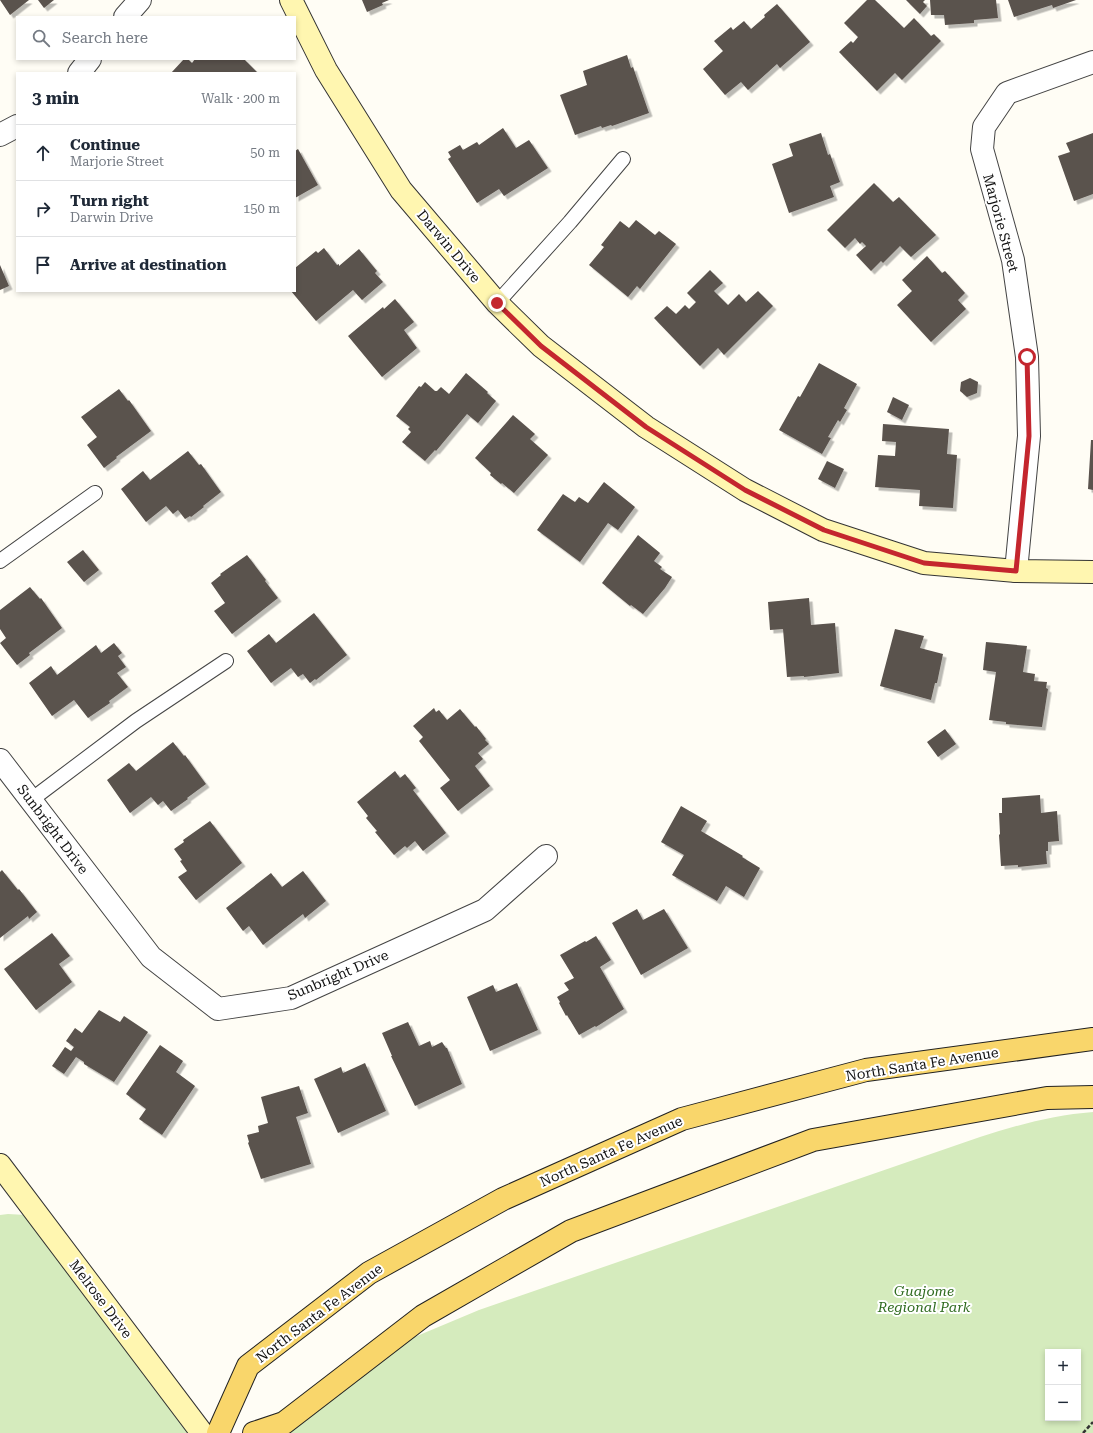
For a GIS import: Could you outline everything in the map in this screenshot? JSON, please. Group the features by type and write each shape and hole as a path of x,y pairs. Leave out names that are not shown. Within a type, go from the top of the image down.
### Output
{"main road":[{"name":"North Santa Fe Avenue","path":"218,1433 248,1366 369,1273 496,1202 517,1192 682,1119 820,1082 866,1070 1093,1039"},
{"path":"254,1433 284,1423 423,1316 571,1231 813,1140 1047,1098 1093,1096"}],"street":[{"path":"126,16 140,0"},
{"name":"Darwin Drive","path":"292,0 326,70 401,190 497,303 541,346 646,427 745,490 824,530 924,563 1016,571 1093,572"},
{"path":"79,72 89,60"},
{"name":"Marjorie Street","path":"1016,571 1029,436 1027,357 1013,260 982,149 984,127 1007,93 1093,62"},
{"path":"0,135 16,127"},
{"name":"Sunbright Drive","path":"0,760 151,957 218,1009 291,998 485,910 546,856"},
{"name":"Melrose Drive","path":"3,1176 202,1433"}],"lane":[{"path":"497,303 570,222 623,159"},
{"path":"0,561 95,494"},
{"path":"31,800 136,721 226,661"}],"path":[{"path":"1083,1433 1093,1422"}],"green space":[{"name":"Guajome Regional Park","path":"1093,1112 1093,1433 248,1433 281,1410 323,1384 405,1341 479,1310 980,1137 1008,1128 1064,1115"},
{"path":"0,1215 26,1215 215,1433 0,1433"}],"building":[{"path":"0,0 29,0 10,15"},
{"path":"38,0 54,0 44,8"},
{"path":"362,0 389,0 382,3 383,5 367,12"},
{"path":"867,0 875,0 904,28 914,18 931,36 934,34 941,41 902,80 895,73 877,91 839,52 851,41 853,43 858,37 844,23"},
{"path":"906,0 925,0 923,2 927,6 920,14"},
{"path":"930,0 996,0 998,18 974,20 974,23 945,25 944,15 931,15"},
{"path":"1008,0 1076,0 1053,8 1052,5 1014,17"},
{"path":"777,4 810,42 780,68 777,64 748,90 741,82 725,95 703,69 723,51 714,41 731,27 733,30 744,21 751,29"},
{"path":"627,55 631,68 633,67 649,113 612,126 602,128 601,126 575,135 560,95 587,85 583,71"},
{"path":"183,60 189,60 192,63 194,60 245,60 257,72 172,72"},
{"path":"503,128 516,148 529,140 548,168 504,196 499,189 477,203 448,159 451,157 448,152 460,145 463,150 477,142 479,145"},
{"path":"821,133 828,155 830,154 840,182 830,186 834,197 789,213 772,164 793,156 789,144"},
{"path":"1093,133 1093,194 1074,201 1058,156 1070,152 1066,143"},
{"path":"298,149 318,185 296,197 296,150"},
{"path":"874,183 893,202 899,197 936,235 911,257 900,246 883,263 881,261 871,271 856,255 866,246 862,242 860,244 855,238 845,248 827,230"},
{"path":"636,220 655,235 659,231 676,244 640,289 637,286 628,297 589,265 604,247 601,245 620,221 629,228"},
{"path":"324,248 337,265 339,264 339,266 359,249 377,271 375,273 383,282 362,300 353,290 316,321 292,292 296,292 296,267 316,251 318,253"},
{"path":"927,256 942,273 945,271 965,293 958,300 966,309 931,342 897,305 912,291 902,280"},
{"path":"0,265 9,286 0,290"},
{"path":"710,270 723,283 714,291 728,305 739,294 746,302 758,291 773,306 724,355 718,348 700,366 654,318 667,306 676,314 685,305 689,309 696,302 687,293"},
{"path":"395,299 414,322 404,330 417,348 382,377 348,336"},
{"path":"819,363 857,384 844,408 847,410 840,422 838,420 828,437 831,438 822,454 779,430"},
{"path":"466,373 496,401 478,423 467,414 436,451 435,450 425,461 402,442 411,432 408,429 410,427 396,416 419,386 421,387 425,382 435,391 441,387 449,394"},
{"path":"970,378 978,382 977,393 967,397 960,391 961,382"},
{"path":"119,389 128,401 129,400 151,431 116,457 117,458 104,468 87,445 97,437 81,417"},
{"path":"893,397 909,405 902,420 887,412"},
{"path":"513,415 535,434 530,439 548,455 514,493 490,475 491,473 475,458"},
{"path":"883,424 949,429 947,454 957,455 953,508 919,506 920,490 875,487 878,455 895,456 896,442 882,441"},
{"path":"1091,440 1093,440 1093,490 1088,489"},
{"path":"188,451 199,465 201,464 221,492 191,517 190,516 185,519 178,510 173,514 166,506 146,522 121,489 143,471 150,480"},
{"path":"827,461 844,469 835,488 818,479"},
{"path":"604,482 635,507 618,530 608,523 580,562 537,530 563,494 575,502 579,497 588,503"},
{"path":"638,535 660,553 654,561 662,567 660,569 672,577 665,588 643,614 631,605 630,606 602,583"},
{"path":"83,550 99,570 84,582 67,562"},
{"path":"247,555 278,598 232,634 214,611 225,603 211,583 221,575 220,574"},
{"path":"30,587 40,599 41,598 62,628 29,653 30,655 17,665 0,643 6,638 0,629 0,610"},
{"path":"809,598 811,625 835,623 839,673 804,677 787,677 783,629 770,630 768,602"},
{"path":"314,613 347,655 316,680 315,679 310,683 303,674 298,677 291,668 271,683 247,651 269,634 276,643"},
{"path":"895,629 924,636 920,648 943,654 937,683 935,683 931,700 880,686"},
{"path":"986,642 1027,646 1023,672 1035,674 1034,681 1047,682 1046,688 1048,689 1042,727 1006,724 1006,722 989,720 996,672 983,670"},
{"path":"114,643 122,653 118,656 126,667 117,673 128,687 109,701 110,703 88,718 74,700 52,716 29,683 51,666 57,675 96,645 101,653"},
{"path":"434,708 436,712 439,710 447,720 460,709 475,727 476,726 489,744 478,753 483,759 475,766 490,786 458,811 440,788 450,780 419,741 423,737 413,726"},
{"path":"945,729 956,744 938,757 927,742"},
{"path":"173,742 184,756 185,755 206,784 171,811 163,801 158,805 151,797 130,813 107,780 129,763 136,771"},
{"path":"395,771 400,778 405,774 416,788 413,790 446,833 423,851 415,841 407,848 405,846 394,855 375,832 377,831 366,818 368,816 357,802"},
{"path":"1040,795 1041,813 1057,811 1059,841 1048,842 1048,851 1046,851 1047,864 1018,867 1018,865 1001,866 999,813 1002,813 1002,798"},
{"path":"681,806 707,821 701,831 760,868 744,897 726,886 717,901 672,875 684,855 661,842"},
{"path":"210,821 242,863 196,900 178,877 187,871 180,861 182,860 174,849 184,842 183,840"},
{"path":"2,870 37,912 29,919 28,916 0,938 0,872"},
{"path":"303,871 326,901 305,918 303,914 263,945 249,926 243,931 226,908 271,873 282,887"},
{"path":"637,909 643,920 664,909 688,948 641,975 612,923"},
{"path":"52,933 70,956 59,964 72,982 36,1010 4,969"},
{"path":"596,936 611,960 600,967 624,1009 596,1027 595,1026 579,1035 567,1015 566,1016 557,997 569,990 564,983 574,978 560,955"},
{"path":"517,983 538,1030 490,1051 467,997 493,985 496,992"},
{"path":"99,1010 120,1022 124,1016 148,1032 114,1082 84,1064 84,1062 76,1057 64,1074 52,1066 65,1047 71,1051 74,1047 66,1041 75,1028 82,1033"},
{"path":"408,1022 419,1046 430,1041 432,1047 442,1042 447,1048 462,1084 415,1106 391,1056 382,1033"},
{"path":"160,1045 183,1061 176,1072 195,1086 162,1135 139,1119 146,1109 126,1094"},
{"path":"365,1063 386,1111 338,1133 314,1079 341,1067 343,1073"},
{"path":"299,1086 308,1113 296,1117 311,1164 261,1179 248,1143 247,1135 259,1132 258,1126 268,1123 261,1097"}],"route":[{"path":"497,303 541,346 646,427 745,490 824,530 924,563 1016,571 1029,436 1027,357"}]}
